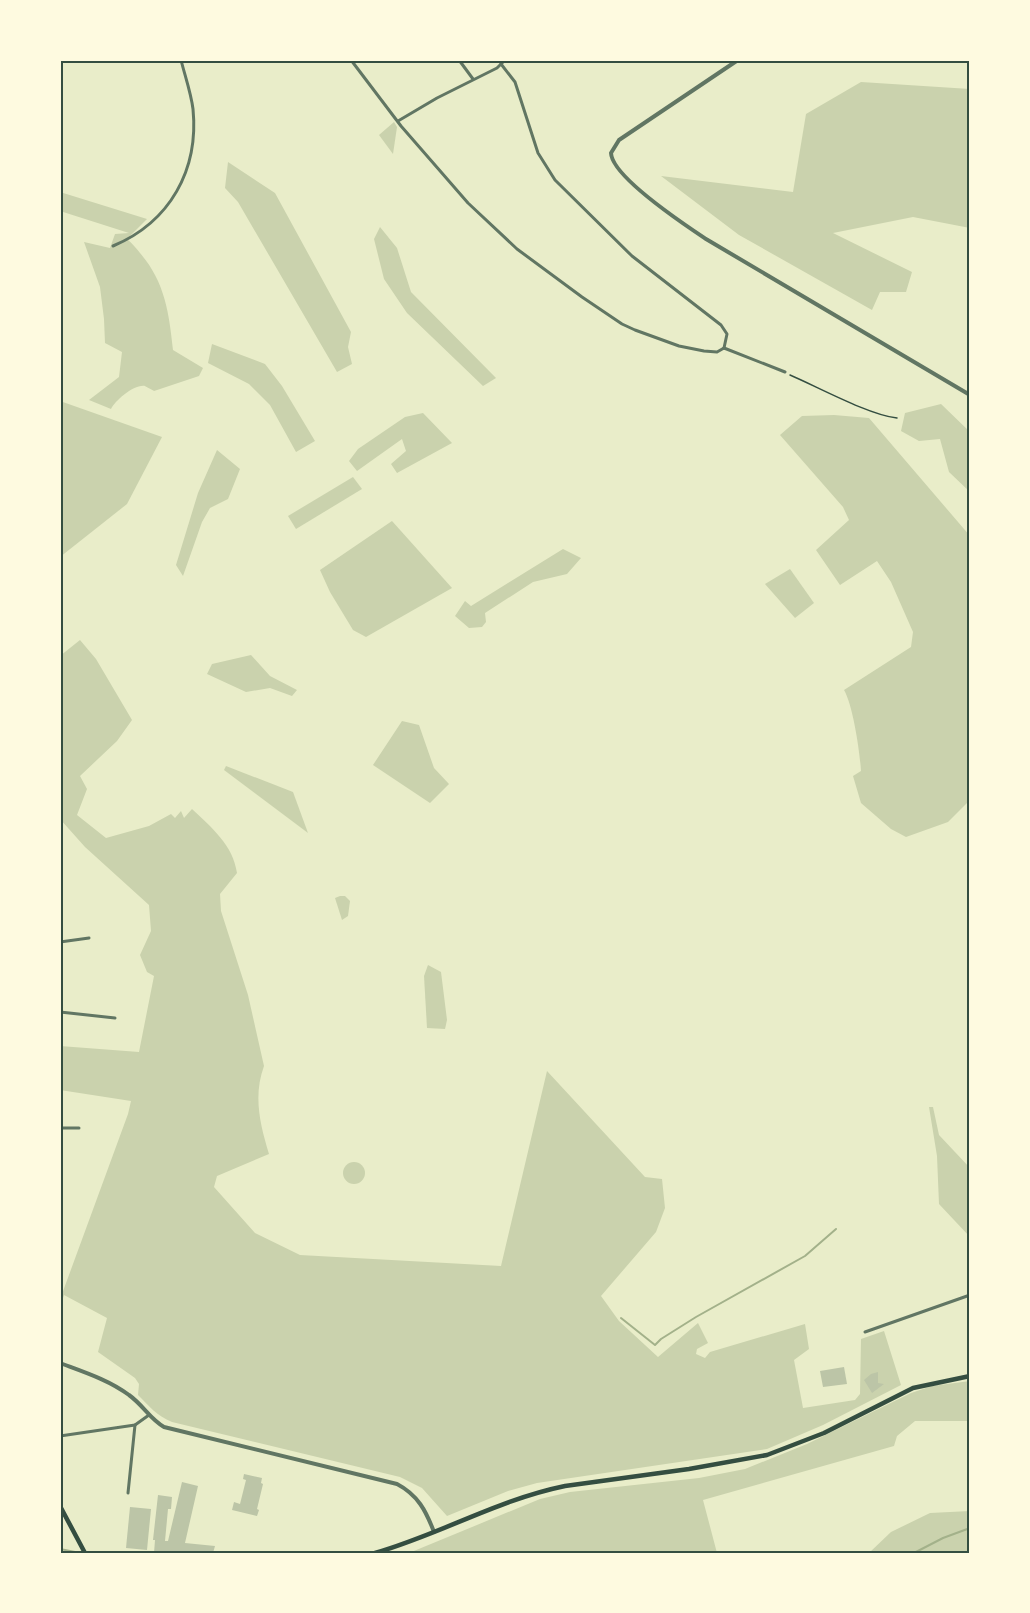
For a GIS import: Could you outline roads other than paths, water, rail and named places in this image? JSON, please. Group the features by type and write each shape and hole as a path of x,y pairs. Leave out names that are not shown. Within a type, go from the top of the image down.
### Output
{"main road":[{"path":"375,1553 539,1491 700,1468 768,1455 824,1433 913,1388 970,1376"},
{"path":"60,1506 85,1553"}],"street":[{"path":"113,246 134,237 151,224 169,204 184,176 192,146 194,120 181,60"},
{"path":"351,60 398,121 478,214 518,249 622,324 679,346 717,352 724,348 727,334 721,325 632,256 555,180 538,153 515,82 501,64"},
{"path":"459,60 472,79"},
{"path":"398,121 506,60"},
{"path":"738,60 619,140 612,148 611,158 614,164 634,186 676,219 744,263 970,395"},
{"path":"724,348 785,372"},
{"path":"60,942 89,938"},
{"path":"60,1012 115,1018"},
{"path":"60,1128 79,1128"},
{"path":"865,1332 970,1295"},
{"path":"60,1363 121,1389 163,1426 236,1446 398,1484 419,1501 434,1532"},
{"path":"60,1436 135,1425 149,1415"},
{"path":"128,1493 135,1425"}],"waterway":[{"path":"621,1318 655,1345 696,1317 805,1256 836,1229"},
{"path":"914,1553 943,1538 970,1528"},
{"path":"60,1549 75,1552"}]}
